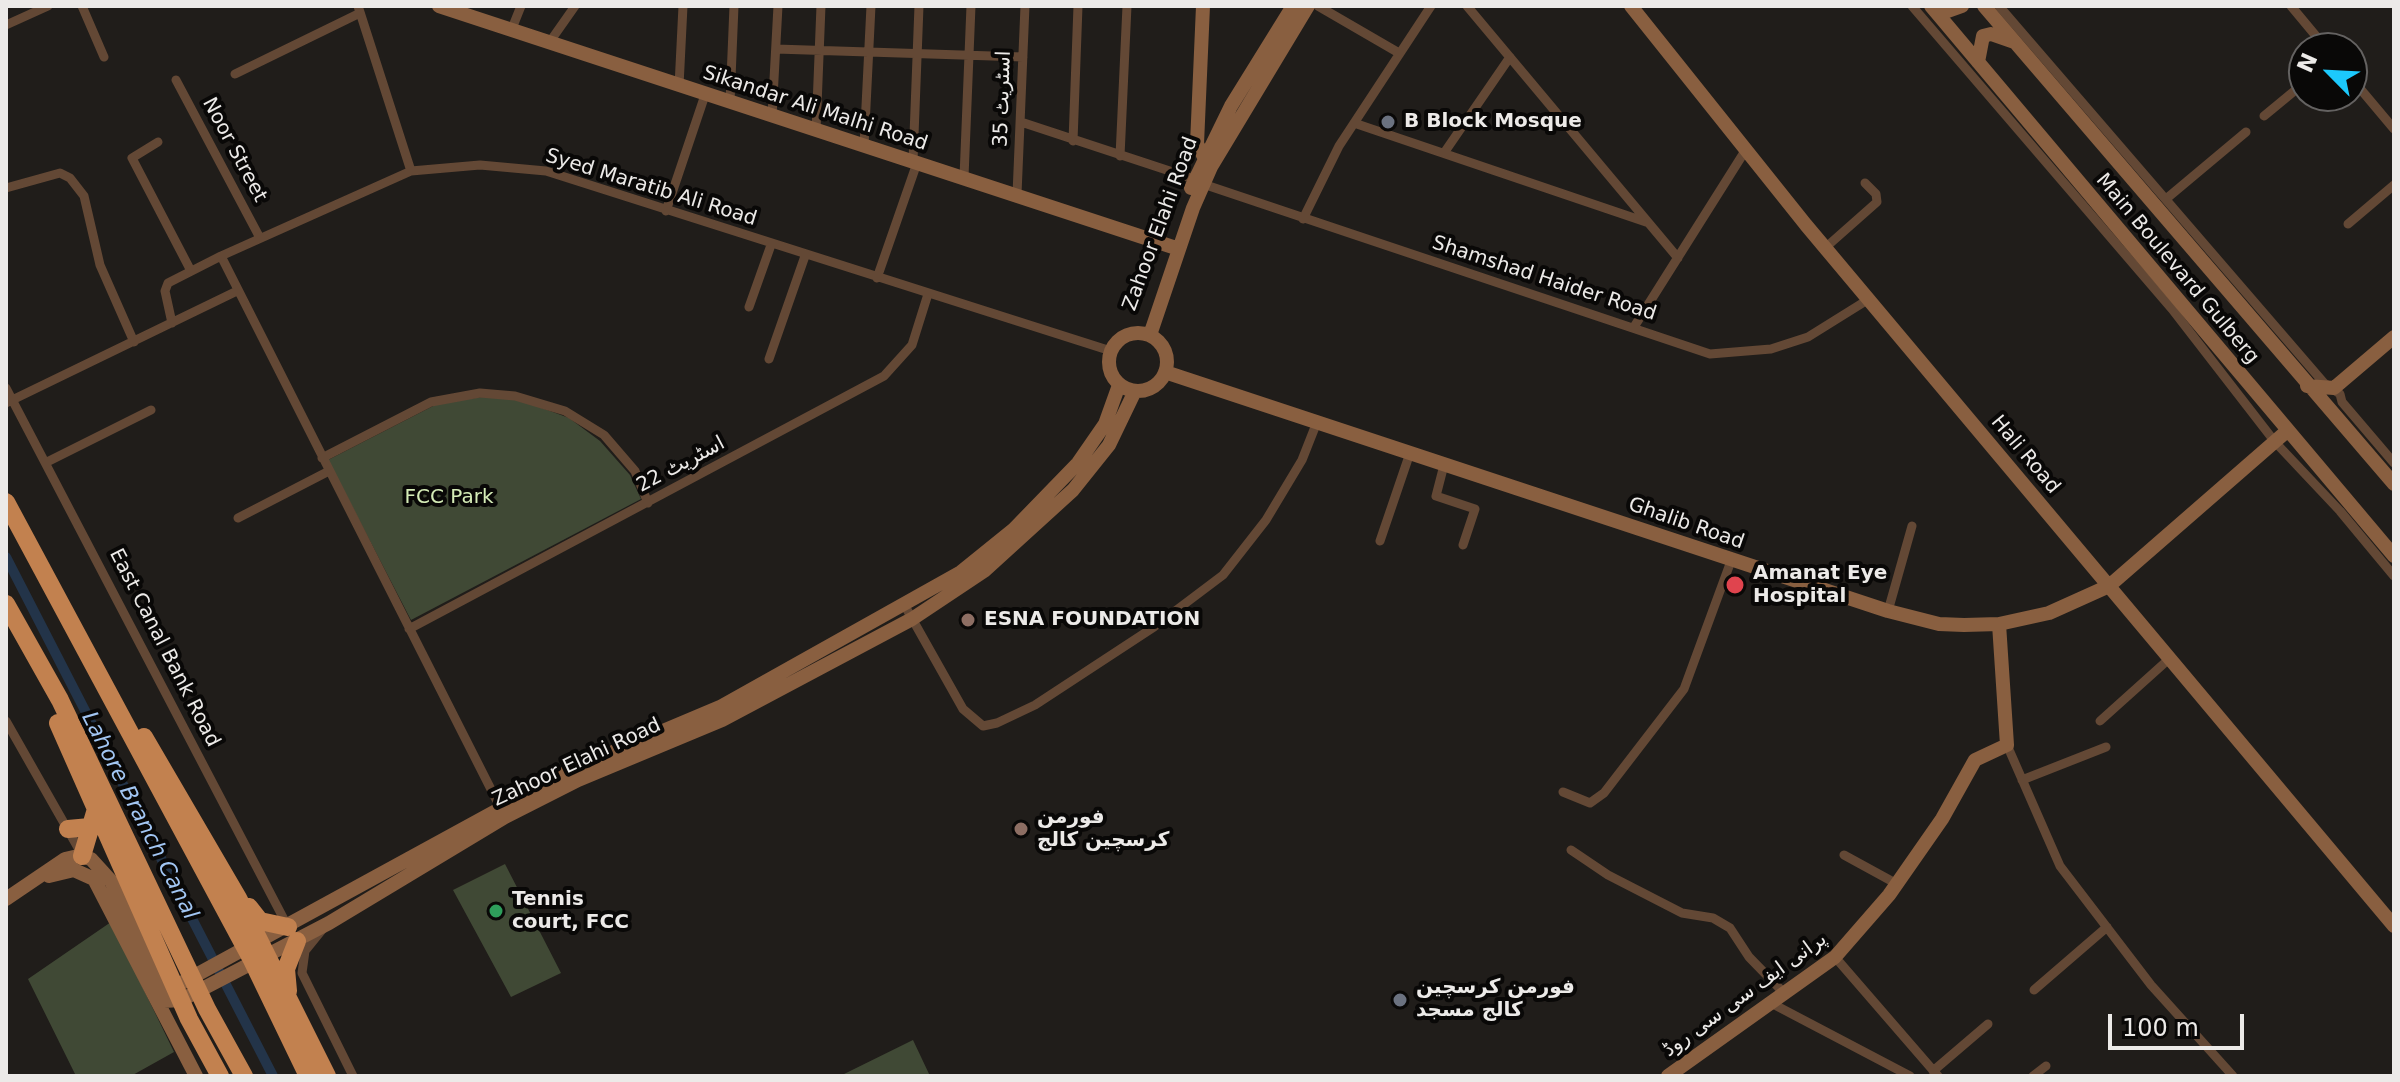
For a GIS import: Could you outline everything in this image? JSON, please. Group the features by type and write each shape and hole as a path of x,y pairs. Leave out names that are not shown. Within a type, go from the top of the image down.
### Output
{"highway":[{"path":"6,502 252,960 308,1076"},
{"path":"6,604 60,700 207,1009 244,1076"},
{"path":"78,640 127,709 238,898 261,951 288,994 327,1076"},
{"path":"36,659 93,818 182,991 220,1076"},
{"path":"68,829 93,818"},
{"path":"82,856 93,818"},
{"path":"238,898 247,903 260,921 293,934 286,969 288,994"}],"main road":[{"name":"Sikandar Ali Malhi Road","path":"439,6 1175,247"},
{"path":"1203,6 1197,144 1200,155 1204,157"},
{"name":"Zahoor Elahi Road","path":"1146,334 1204,157 1293,6"},
{"name":"Zahoor Elahi Road","path":"1198,181 1308,6"},
{"name":"Hali Road","path":"1631,6 1825,248 2394,926"},
{"path":"1932,6 1948,11 1962,6"},
{"name":"Main Boulevard Gulberg","path":"1932,6 2394,556"},
{"name":"Main Boulevard Gulberg","path":"1984,6 2394,484"},
{"path":"1978,62 1983,36 1991,34 2016,43"},
{"path":"1146,334 1163,347 1165,372 1153,387 1135,391 1119,385 1110,369 1111,351 1123,336 1146,334"},
{"path":"2337,391 2394,337"},
{"path":"2307,385 2337,391 2394,348"},
{"name":"Ghalib Road","path":"1165,372 1731,561 1939,624 1999,624 2049,613 2109,586 2287,431"},
{"name":"Zahoor Elahi Road","path":"909,612 1013,530 1061,484 1105,424 1119,385"},
{"name":"Zahoor Elahi Road","path":"182,991 293,934 503,812 722,720 984,571 1073,490 1109,445 1135,391"},
{"path":"1999,624 2007,745"},
{"name":"پرانی ایف سی سی روڈ","path":"1668,1076 1835,957 1897,884 1942,819 1975,760 2007,745"},
{"name":"Zahoor Elahi Road","path":"293,934 329,923 503,812"},
{"path":"6,899 57,863 82,856 91,859 111,881 160,984 182,991"},
{"path":"30,883 69,870 94,879 196,1076"},
{"path":"154,995 164,1001 182,991"},
{"path":"168,1022 182,991"}],"street":[{"path":"6,25 48,6"},
{"path":"82,6 104,57"},
{"path":"511,31 521,6"},
{"path":"549,43 575,6"},
{"path":"679,86 683,6"},
{"path":"730,102 734,6"},
{"path":"772,116 778,6"},
{"path":"816,131 821,6"},
{"path":"864,146 871,6"},
{"path":"877,278 915,162 919,6"},
{"path":"964,177 971,6"},
{"name":"اسٹریٹ 35","path":"1017,194 1025,6"},
{"path":"1073,141 1078,6"},
{"path":"1120,156 1127,6"},
{"path":"1318,6 1399,53"},
{"path":"1303,219 1354,123 1431,6"},
{"path":"1467,6 1678,258"},
{"path":"1912,6 2172,309 2275,442 2340,511 2394,576"},
{"path":"1999,6 2324,383 2337,391 2342,402 2394,463"},
{"path":"2291,6 2313,32"},
{"path":"235,74 359,9 411,171"},
{"path":"776,49 1023,57"},
{"path":"1444,153 1510,57"},
{"name":"Noor Street","path":"176,80 260,238"},
{"path":"666,211 705,95"},
{"path":"2264,116 2288,96"},
{"path":"2368,98 2394,129"},
{"name":"Shamshad Haider Road","path":"1021,122 1710,354 1733,355 1771,349 1808,337 1869,299"},
{"path":"1354,123 1648,223"},
{"path":"2166,199 2246,132"},
{"path":"158,142 132,158 191,271"},
{"path":"1634,327 1745,151"},
{"name":"Syed Maratib Ali Road","path":"172,323 165,291 168,283 191,271 411,171 480,165 546,171 1111,351"},
{"path":"6,188 60,173 70,178 84,196 100,265 134,342"},
{"path":"1825,248 1877,202 1876,194 1865,183"},
{"path":"2348,224 2394,185"},
{"path":"749,307 771,245"},
{"path":"221,256 503,812"},
{"path":"769,359 805,256"},
{"path":"9,401 237,291"},
{"name":"اسٹریٹ 22","path":"409,629 884,376 912,345 928,294"},
{"name":"East Canal Bank Road","path":"6,388 9,401 47,462 293,934"},
{"path":"322,458 431,402 480,393 515,396 565,411 604,435 635,471 648,503"},
{"path":"47,462 151,410"},
{"path":"909,612 963,709 983,726 997,723 1035,705 1154,627 1223,575 1266,520 1302,460 1317,422"},
{"path":"1380,541 1410,453"},
{"path":"1444,465 1436,496 1475,509 1463,545"},
{"path":"238,518 329,471"},
{"path":"1888,611 1912,526"},
{"path":"1563,792 1590,803 1604,793 1684,689 1731,561"},
{"path":"2100,721 2169,659"},
{"path":"6,721 82,856"},
{"path":"2007,745 2060,866 2151,985 2233,1076"},
{"path":"2022,780 2106,747"},
{"path":"1571,850 1608,875 1682,913 1713,918 1730,928 1749,957 1784,993"},
{"path":"1844,855 1897,884"},
{"path":"329,923 305,951 302,973 353,1076"},
{"path":"2034,990 2107,927"},
{"path":"1835,957 1935,1073 1988,1024"},
{"path":"1771,1003 1910,1076"},
{"path":"2033,1076 2046,1066"}],"green space":[{"name":"FCC Park","path":"482,397 515,398 569,418 600,441 630,475 641,499 411,620 328,460 439,403"},
{"name":"Tennis court, FCC","path":"505,864 561,973 511,997 453,890"},
{"path":"111,922 174,1052 131,1076 76,1076 28,979"},
{"path":"913,1040 930,1076 840,1076"}],"waterway":[{"name":"Lahore Branch Canal","path":"6,557 273,1076"}],"place":[{"name":"B Block Mosque","path":"1388,122"},
{"name":"Amanat Eye Hospital","path":"1735,585"},
{"name":"ESNA FOUNDATION","path":"968,620"},
{"name":"فورمن کرسچین کالج","path":"1021,829"},
{"name":"Tennis court, FCC","path":"496,911"},
{"name":"فورمن کرسچین کالج مسجد","path":"1400,1000"}]}
